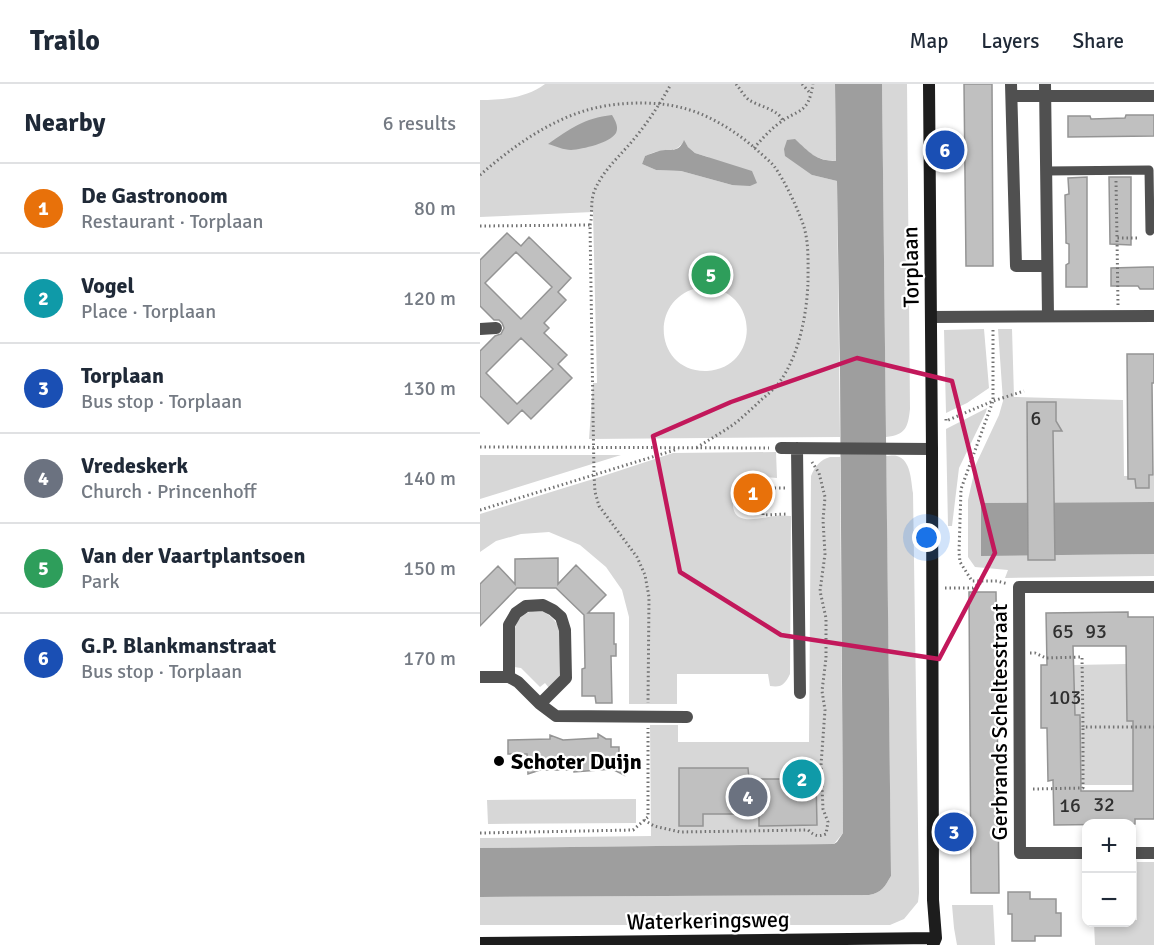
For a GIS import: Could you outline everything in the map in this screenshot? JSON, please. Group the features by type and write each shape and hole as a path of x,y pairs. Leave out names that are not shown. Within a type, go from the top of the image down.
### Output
{"street":[{"name":"Torplaan","path":"928,84 932,410 933,900 936,943"},
{"path":"1047,266 1016,266 1012,90 1154,96"},
{"path":"1045,90 1048,316"},
{"path":"931,317 1154,316"},
{"path":"480,328 496,328"},
{"path":"780,448 932,448"},
{"path":"796,448 800,693"},
{"name":"Gerbrands Scheltesstraat","path":"1082,853 1020,853 1019,587 1154,587"},
{"path":"509,677 509,625 516,612 526,606 543,605 561,616 565,630 566,678 540,704"},
{"path":"480,677 509,677 518,682 556,716 687,717"},
{"path":"1136,853 1154,853"},
{"name":"Waterkeringsweg","path":"480,943 936,943"}],"lane":[{"path":"1047,171 1149,170 1150,235"}],"path":[{"path":"480,833 633,830 648,817 649,597 645,575 637,557 599,506 595,492 590,225 592,199 598,182 660,105 671,84"},
{"path":"736,84 748,99 782,117 783,121"},
{"path":"802,84 811,94"},
{"path":"754,148 783,121 803,110 813,84"},
{"path":"480,175 513,148 559,121 584,111 625,104 683,108 703,116 744,139 773,165 788,191 804,228 808,257 808,296 802,332 788,369 777,386 738,421 696,448"},
{"path":"1116,170 1118,316"},
{"path":"480,226 590,225"},
{"path":"1118,238 1150,235"},
{"path":"993,316 993,401 961,489 959,552 960,562 972,581 997,581 1019,587"},
{"path":"932,410 946,410 946,421 1024,391"},
{"path":"480,447 780,448"},
{"path":"480,510 682,448"},
{"path":"644,820 654,826 680,832 808,830 819,837 826,834 828,822 823,809 821,765 825,710 822,692 826,658 826,618 820,591 825,554 823,520 825,497 814,464"},
{"path":"797,488 773,488 763,502 763,515 797,514"},
{"path":"933,589 973,588 984,581"},
{"path":"1020,654 1035,653 1046,658 1082,657 1083,726 1083,788 1020,789"},
{"path":"1083,726 1154,726"}],"highlighted area":[{"path":"857,358 952,381 995,553 939,659 781,635 680,572 653,436 731,402"}],"shaded area":[{"path":"545,84 835,84 836,161 815,156 799,143 812,175 837,181 840,437 589,439 593,383 597,383 593,212 480,217 480,100 514,97 538,89","holes":["684,141 695,153 708,157 732,185 681,171 656,170 642,164 645,156 671,150","701,287 721,290 735,300 744,313 747,328 745,343 737,357 725,367 707,371 689,368 676,360 668,348 664,334 665,318 672,305 684,294"]},
{"path":"835,84 882,84 891,876 880,891 869,895 480,897 480,848 834,844 843,833 837,181 812,175 785,156 784,149 787,140 795,139 818,157 836,161"},
{"path":"882,84 907,84 910,409 905,429 898,434 886,437"},
{"path":"612,115 617,131 613,137 602,143 571,150 548,144 585,122"},
{"path":"684,140 695,153 752,171 757,183 750,186 732,185 681,171 656,170 642,164 645,156 659,151 677,149"},
{"path":"984,329 989,388 967,403 946,413 944,330"},
{"path":"998,329 1012,329 1014,397 1123,400 1124,476 1154,476 1154,502 981,503 1025,555 1154,554 1154,576 1005,578 1008,570 975,567 968,557 968,500 976,464 999,415 1003,401"},
{"path":"987,408 959,468 952,526 948,526 946,429"},
{"path":"776,452 777,478 739,475 739,490 733,503 737,516 742,518 791,516 790,674 785,683 780,686 770,686 768,674 677,674 677,704 629,704 629,617 622,590 606,567 580,545 549,532 521,534 496,541 480,552 480,514 673,453"},
{"path":"480,455 621,455 480,499"},
{"path":"886,456 902,458 908,466 913,493 919,893 918,902 904,919 890,925 480,925 480,897 869,895 883,888 891,876"},
{"path":"830,457 840,457 843,833 834,844 480,848 480,838 651,836 650,725 678,725 678,742 809,742 811,476 818,464"},
{"path":"1154,502 1154,554 981,556 981,503"},
{"path":"539,610 552,617 560,630 560,678 549,688 545,683 540,687 521,668 514,667 513,639 517,623 529,612"},
{"path":"1127,664 1137,721 1133,785 1081,785 1080,716 1074,716 1074,665"},
{"path":"636,799 636,823 488,824 487,800"},
{"path":"1137,862 1154,862 1154,945 1095,945 1094,927 1136,927"},
{"path":"952,905 993,905 995,945 957,945"}],"building":[{"path":"964,84 992,84 993,266 966,266"},
{"path":"1126,115 1154,115 1154,136 1068,137 1068,116 1090,116 1091,119 1125,118"},
{"path":"1087,177 1087,287 1066,287 1069,244 1066,243 1065,195 1069,194 1068,178"},
{"path":"1109,177 1131,177 1131,245 1110,244"},
{"path":"507,233 521,246 529,237 571,278 558,292 566,300 544,323 549,328 544,333 567,355 558,364 572,378 531,419 522,410 508,424 480,396 480,351 495,336 501,334 504,328 499,320 494,320 480,306 480,260","holes":["516,252 552,287 521,319 485,283","521,338 553,369 517,404 486,373"]},
{"path":"1154,267 1154,289 1140,289 1138,286 1111,286 1111,268"},
{"path":"1127,354 1154,354 1153,475 1149,475 1149,488 1136,488 1135,479 1128,479"},
{"path":"1027,402 1056,402 1056,421 1062,431 1053,431 1055,560 1028,560"},
{"path":"753,479 762,484 763,495 753,501 743,496 743,485"},
{"path":"558,558 558,584 576,565 606,595 588,613 614,613 616,656 611,656 612,703 596,703 595,696 582,696 582,669 585,668 584,615 556,588 517,588 480,626 480,584 498,566 515,584 515,559"},
{"path":"969,592 996,592 999,893 971,893"},
{"path":"1128,612 1128,617 1154,617 1154,819 1082,819 1082,825 1054,825 1053,780 1048,781 1047,728 1041,728 1041,665 1047,665 1046,613","holes":["1073,646 1126,646 1127,721 1133,721 1133,791 1081,791 1080,715 1075,715"]},
{"path":"598,734 611,739 611,747 619,747 619,762 624,775 612,769 574,772 574,770 540,770 528,774 527,754 508,754 508,740 550,739 550,735 563,740 598,738"},
{"path":"679,768 748,768 749,779 816,779 817,825 759,826 759,814 703,814 703,826 679,826"},
{"path":"1008,892 1030,892 1030,899 1056,899 1056,913 1061,913 1061,936 1035,936 1035,941 1012,941 1012,914 1008,914"}],"place":[{"name":"G.P. Blankmanstraat","path":"945,150"},
{"name":"Van der Vaartplantsoen","path":"711,275"},
{"name":"De Gastronoom","path":"753,493"},
{"name":"Schoter Duijn","path":"499,761"},
{"name":"Vogel","path":"802,779"},
{"name":"Vredeskerk","path":"748,797"},
{"name":"Torplaan","path":"954,832"}]}
